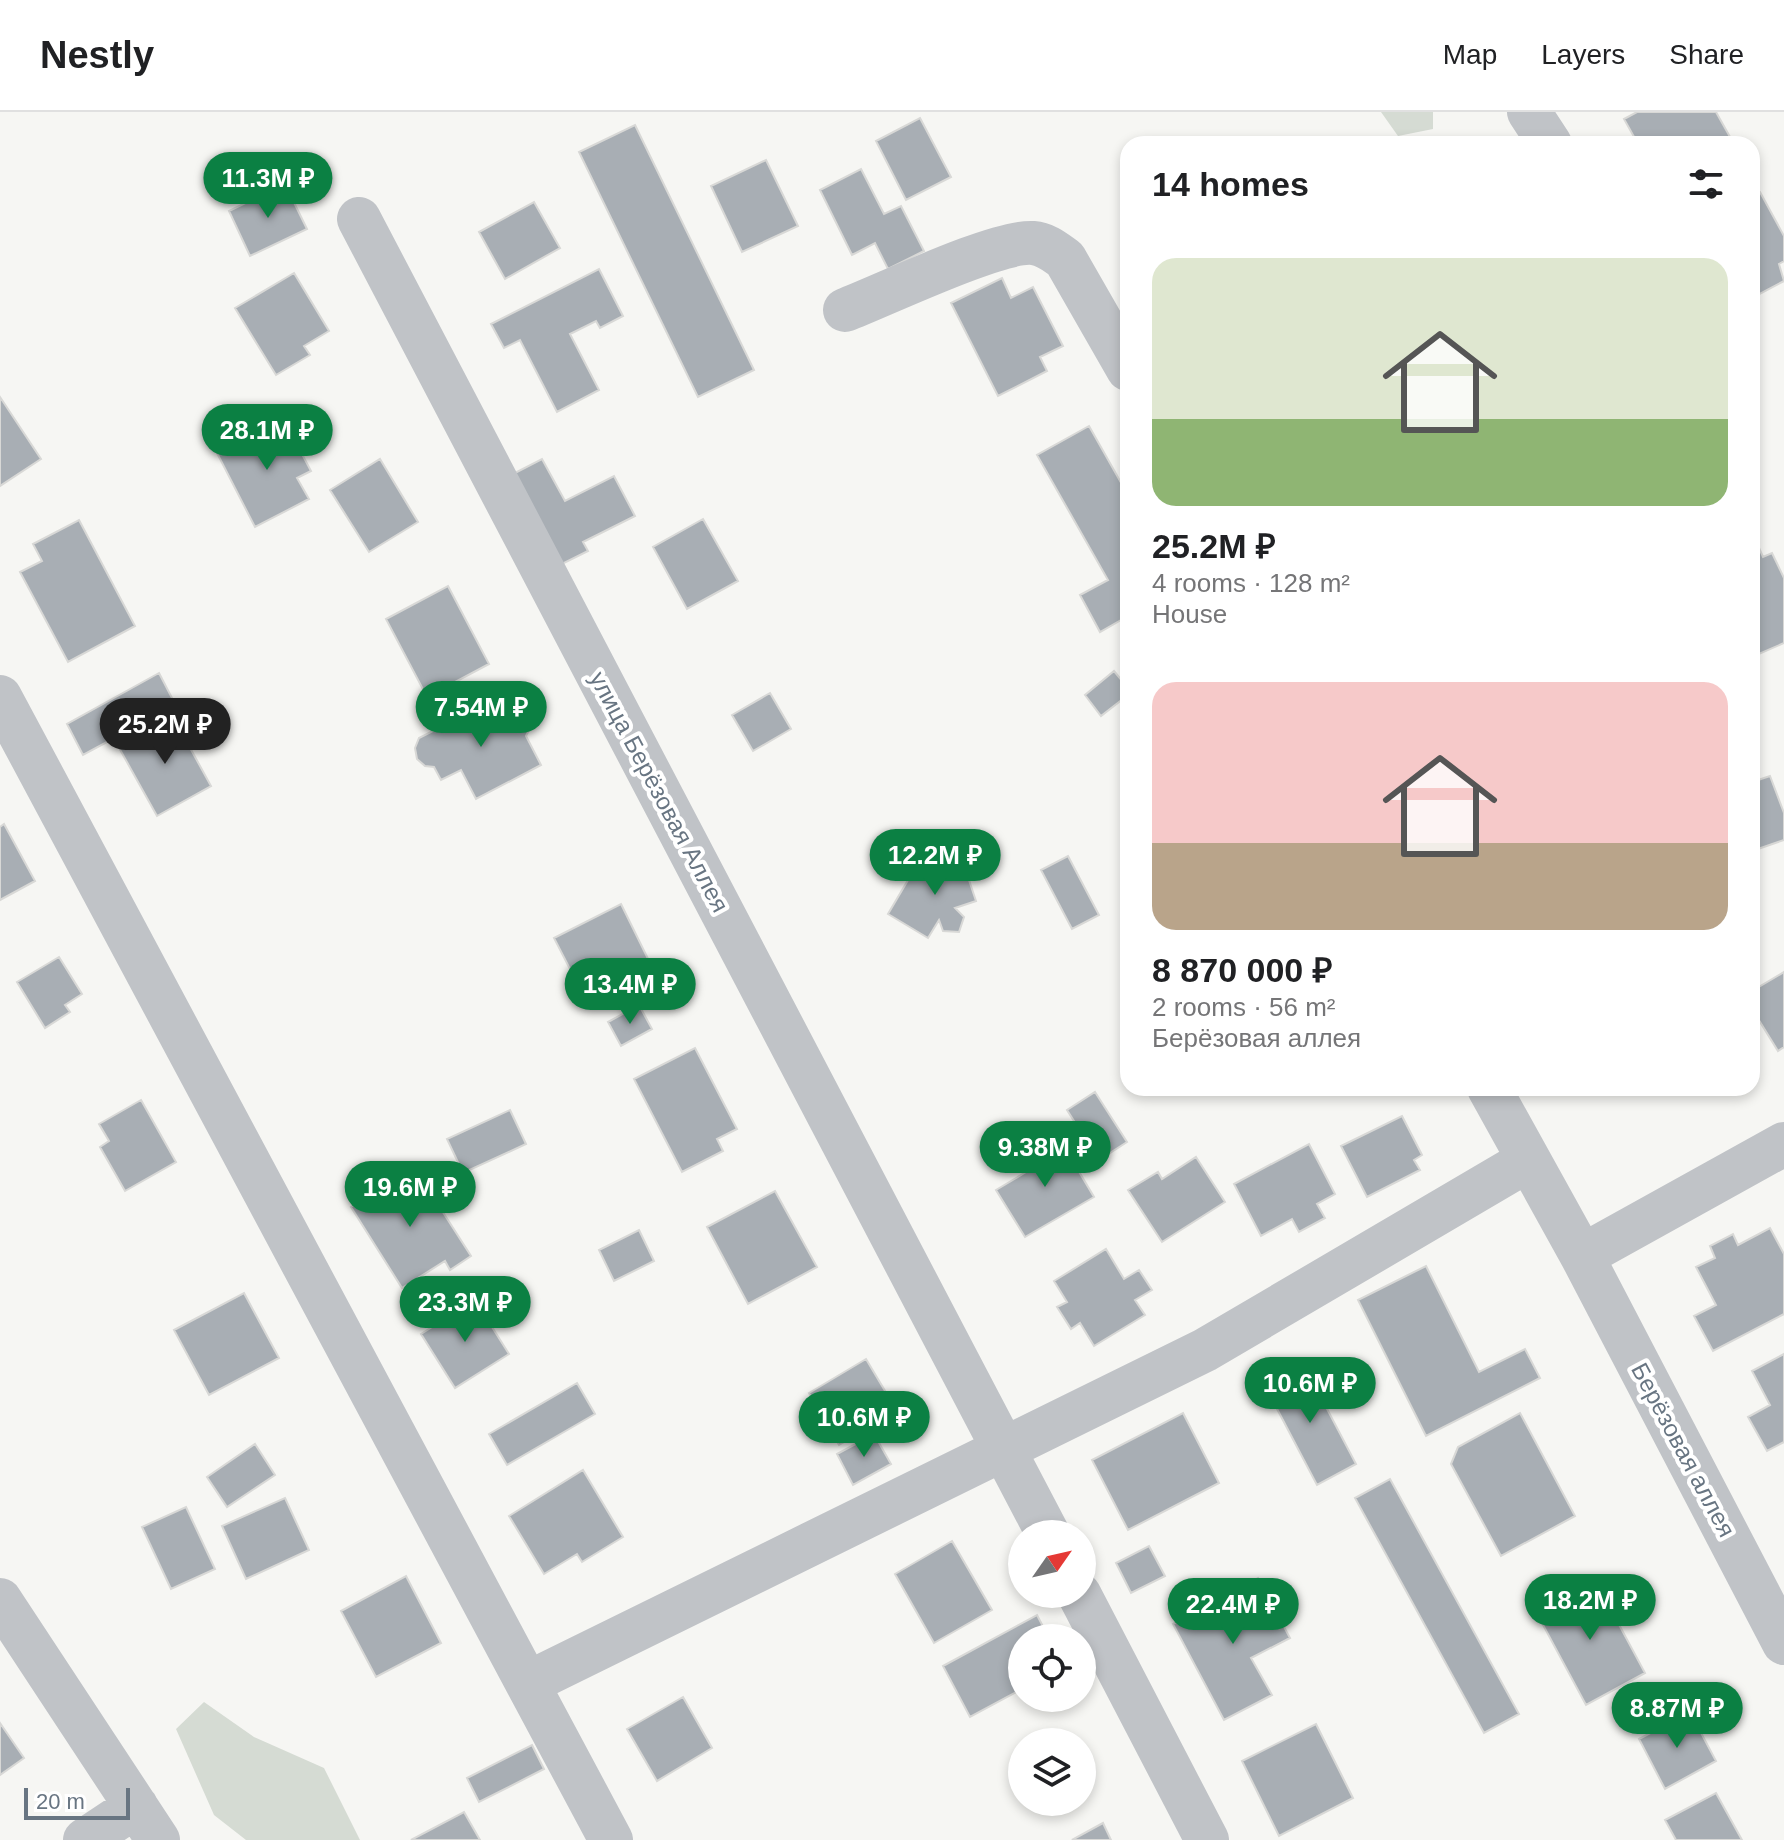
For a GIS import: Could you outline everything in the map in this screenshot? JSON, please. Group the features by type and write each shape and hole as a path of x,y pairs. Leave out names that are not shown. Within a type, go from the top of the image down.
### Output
{"street":[{"path":"1529,112 1545,136"},
{"name":"улица Берёзовая Аллея","path":"359,219 1041,1520"},
{"path":"845,310 1002,247 1032,243 1049,247 1065,259 1120,355"},
{"path":"0,697 611,1840"},
{"name":"Берёзовая аллея","path":"1493,1096 1582,1256 1784,1643"},
{"path":"1582,1256 1784,1144"},
{"path":"528,1683 1205,1350 1527,1161"},
{"path":"0,1600 147,1823 85,1840"},
{"path":"1086,1608 1207,1840"}],"shaded area":[{"path":"1381,112 1433,112 1433,129 1398,136"},
{"path":"204,1702 254,1737 324,1768 360,1840 246,1840 214,1815 176,1729"}],"building":[{"path":"1637,112 1716,112 1730,136 1634,136 1624,119"},
{"path":"920,118 951,177 906,200 876,141"},
{"path":"635,125 754,370 698,397 579,152"},
{"path":"766,160 798,226 742,252 711,186"},
{"path":"861,169 884,214 901,206 924,251 888,269 875,243 852,255 820,190"},
{"path":"285,184 307,229 250,256 229,211"},
{"path":"1760,192 1784,236 1784,261 1779,264 1784,281 1760,294"},
{"path":"534,202 560,248 505,279 479,232"},
{"path":"599,269 623,316 600,328 596,321 570,334 599,390 557,412 520,340 504,348 491,324"},
{"path":"294,273 329,331 304,346 310,355 276,375 235,308"},
{"path":"1002,278 1011,298 1033,287 1063,346 1040,357 1047,371 998,396 951,303"},
{"path":"0,397 41,459 0,486"},
{"path":"283,418 311,471 297,478 309,499 255,527 217,453"},
{"path":"1089,426 1120,481 1120,621 1100,632 1080,595 1108,580 1037,455"},
{"path":"380,459 418,522 369,552 330,490"},
{"path":"542,459 565,501 614,476 635,516 583,542 588,551 558,566 511,475"},
{"path":"703,519 738,581 687,609 653,547"},
{"path":"79,520 135,626 68,662 20,572 42,561 33,544"},
{"path":"1760,550 1763,557 1772,553 1784,578 1784,643 1760,654"},
{"path":"448,586 489,664 427,697 386,619"},
{"path":"1114,671 1120,678 1120,701 1101,716 1085,695"},
{"path":"159,673 172,698 116,728 120,735 83,755 67,724"},
{"path":"770,693 791,729 753,751 732,715"},
{"path":"482,706 489,719 513,706 528,712 533,722 526,736 541,765 476,799 461,770 441,780 434,767 425,766 417,759 415,748 419,738"},
{"path":"172,715 211,786 157,816 118,746"},
{"path":"1770,776 1784,813 1784,840 1760,848 1760,779"},
{"path":"4,824 35,881 0,900 0,827"},
{"path":"960,853 976,901 955,908 964,917 959,932 943,931 939,920 928,938 888,914 908,880 906,872"},
{"path":"1068,856 1099,915 1072,929 1041,870"},
{"path":"621,904 655,973 589,1006 554,938"},
{"path":"59,957 82,994 65,1005 70,1012 45,1028 17,982"},
{"path":"1784,972 1784,1047 1778,1051 1760,1022 1760,986"},
{"path":"639,1005 652,1029 621,1046 608,1022"},
{"path":"695,1048 737,1129 717,1139 723,1151 682,1172 634,1079"},
{"path":"1095,1092 1127,1142 1099,1160 1067,1110"},
{"path":"141,1100 176,1162 125,1191 100,1147 109,1141 99,1124"},
{"path":"510,1110 526,1144 463,1173 447,1139"},
{"path":"1402,1116 1422,1155 1414,1160 1420,1170 1367,1197 1341,1146"},
{"path":"1059,1138 1094,1197 1025,1237 996,1190 1026,1172 1020,1161"},
{"path":"1309,1144 1335,1194 1317,1204 1325,1218 1299,1232 1292,1219 1261,1236 1234,1184"},
{"path":"1196,1157 1225,1202 1162,1242 1128,1190 1158,1172 1162,1179"},
{"path":"414,1167 471,1256 450,1270 445,1261 402,1288 351,1207"},
{"path":"775,1191 817,1267 748,1304 707,1227"},
{"path":"1770,1228 1784,1254 1784,1314 1713,1351 1694,1316 1716,1305 1696,1267 1715,1258 1710,1246 1733,1234 1738,1245"},
{"path":"639,1230 654,1261 614,1281 599,1250"},
{"path":"1106,1249 1124,1279 1139,1270 1152,1290 1135,1300 1145,1315 1094,1346 1080,1323 1071,1329 1057,1307 1067,1302 1054,1281"},
{"path":"1426,1266 1479,1372 1525,1349 1540,1378 1426,1436 1358,1300"},
{"path":"244,1293 279,1358 209,1395 174,1330"},
{"path":"475,1300 509,1354 455,1388 421,1334"},
{"path":"1784,1354 1784,1442 1767,1451 1748,1417 1770,1405 1752,1371"},
{"path":"866,1359 897,1411 839,1445 809,1393"},
{"path":"1304,1365 1356,1464 1317,1485 1265,1386"},
{"path":"577,1383 595,1414 507,1465 489,1434"},
{"path":"1183,1413 1219,1483 1128,1530 1092,1460"},
{"path":"1520,1413 1575,1516 1501,1556 1451,1464 1458,1447"},
{"path":"874,1434 891,1464 853,1485 837,1454"},
{"path":"255,1444 275,1475 227,1507 207,1477"},
{"path":"583,1470 623,1537 582,1562 577,1554 544,1574 509,1516"},
{"path":"1390,1479 1519,1714 1484,1733 1355,1498"},
{"path":"285,1498 309,1550 246,1579 222,1526"},
{"path":"186,1507 215,1569 171,1589 142,1527"},
{"path":"952,1541 992,1610 934,1643 895,1574"},
{"path":"1149,1546 1165,1576 1131,1593 1116,1563"},
{"path":"406,1576 441,1643 376,1677 341,1611"},
{"path":"1258,1578 1290,1638 1251,1658 1272,1695 1224,1720 1173,1624"},
{"path":"1594,1578 1645,1673 1586,1705 1535,1610"},
{"path":"1037,1615 1042,1624 1020,1624"},
{"path":"1008,1631 1008,1697 970,1717 943,1666"},
{"path":"683,1697 712,1748 657,1781 627,1729"},
{"path":"1690,1712 1716,1761 1665,1789 1639,1739"},
{"path":"0,1723 24,1758 0,1775"},
{"path":"1316,1724 1353,1798 1279,1836 1242,1761"},
{"path":"532,1745 544,1769 479,1802 467,1778"},
{"path":"1716,1793 1742,1840 1676,1840 1665,1820"},
{"path":"464,1812 480,1840 411,1840"},
{"path":"1103,1823 1111,1840 1072,1840"}]}
